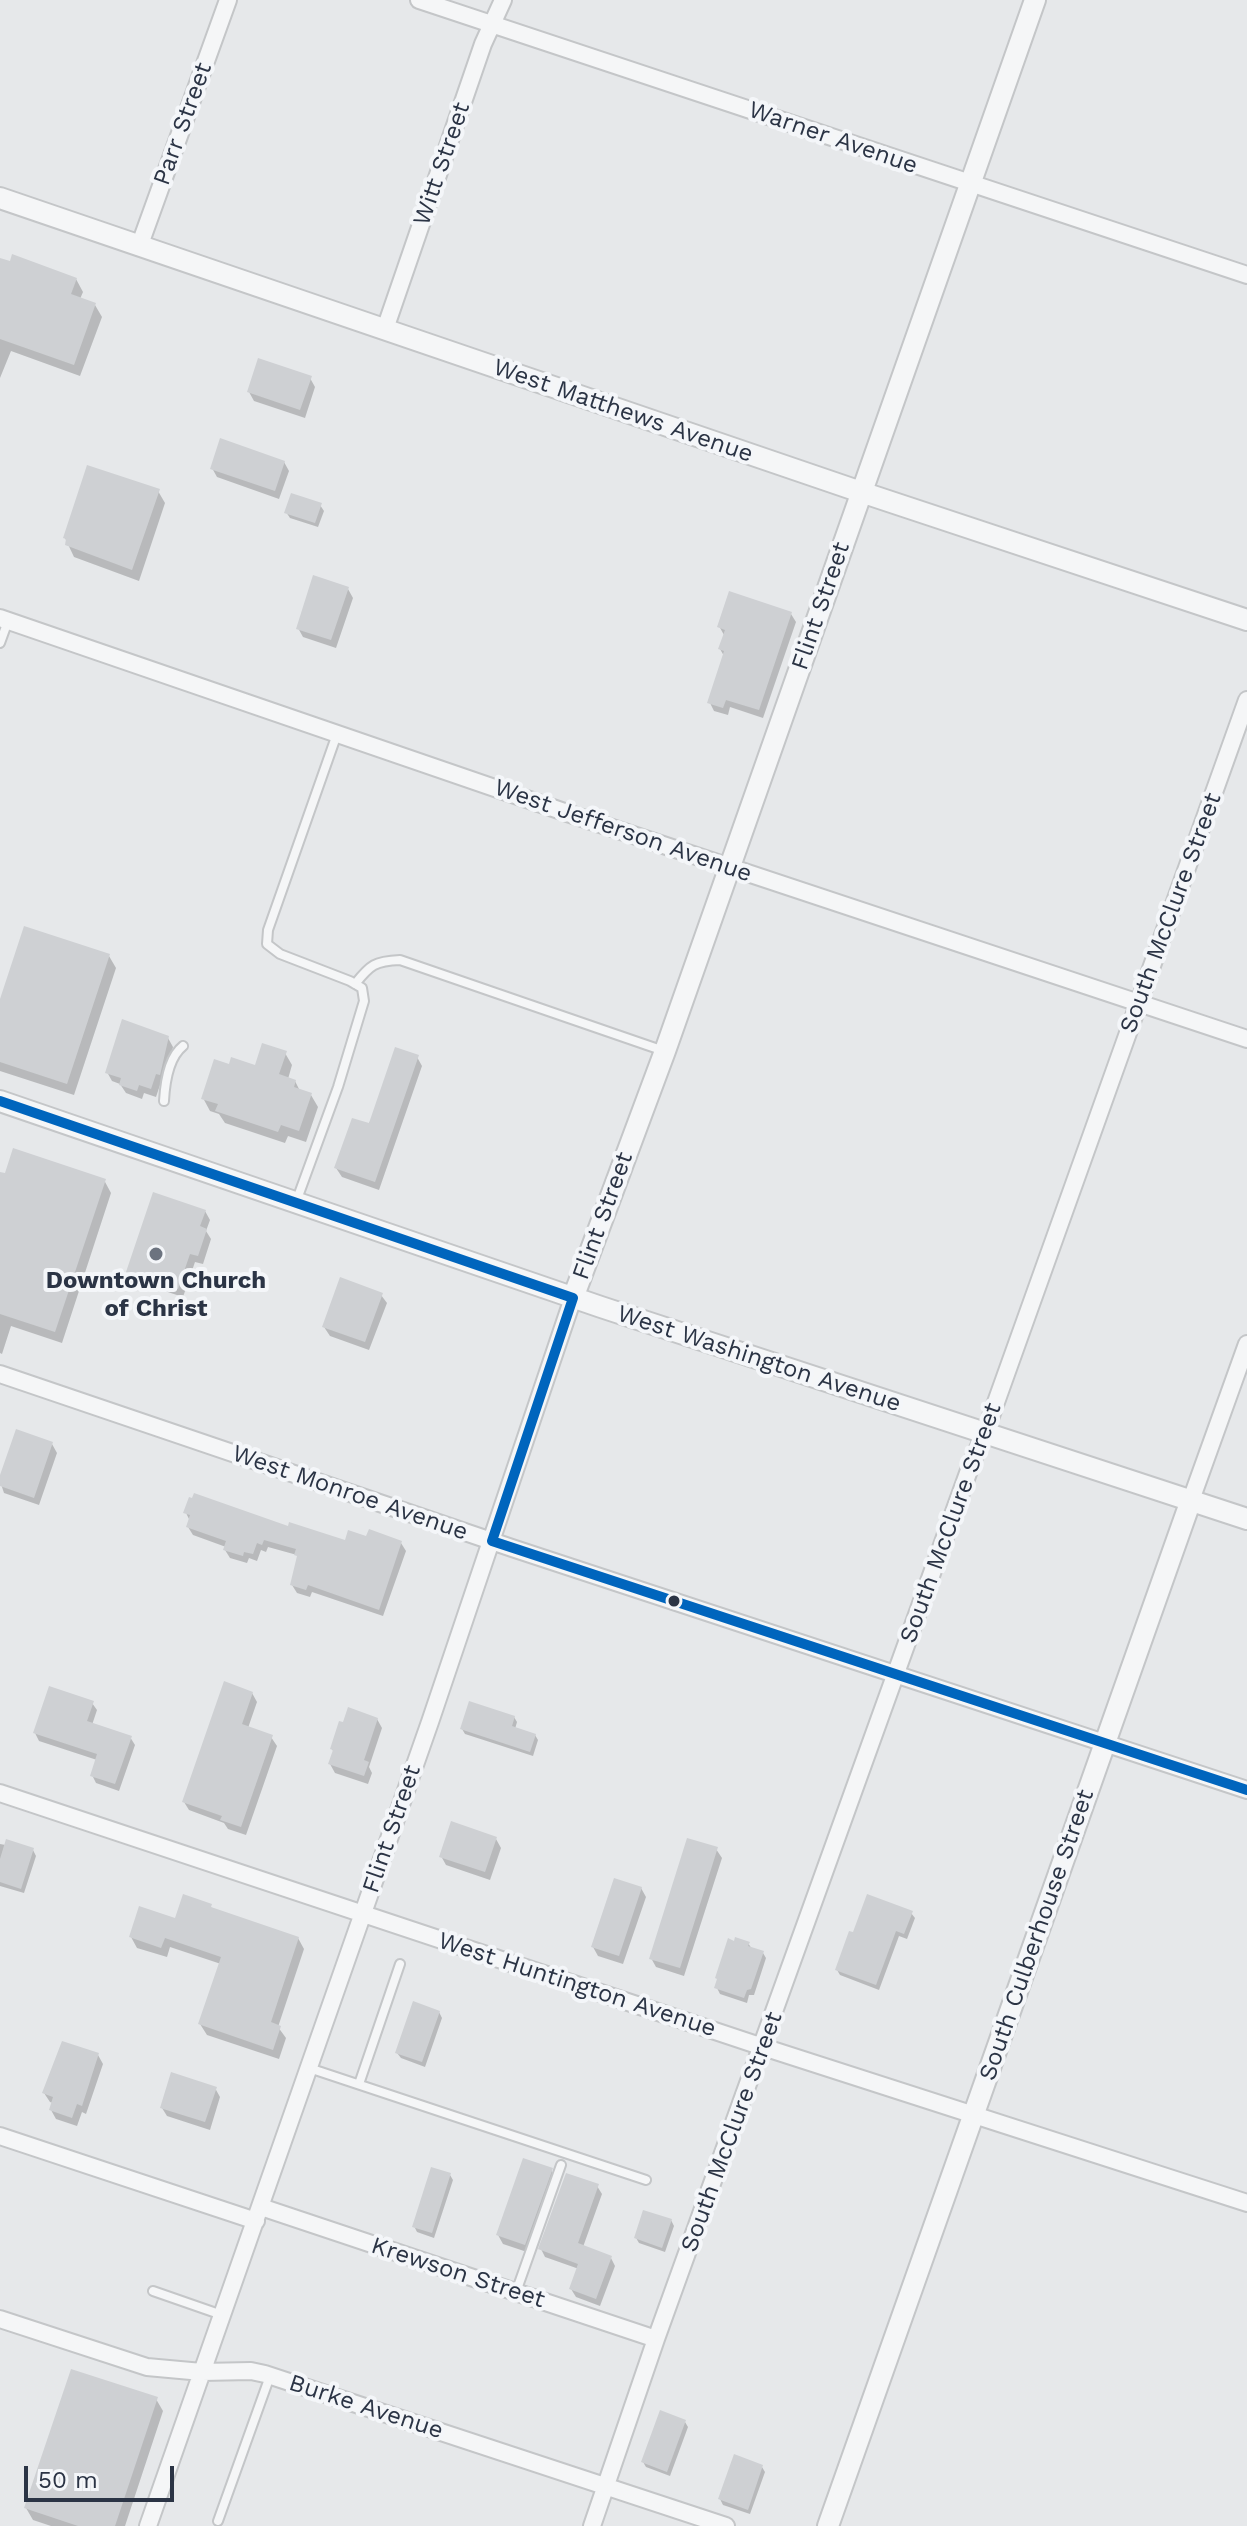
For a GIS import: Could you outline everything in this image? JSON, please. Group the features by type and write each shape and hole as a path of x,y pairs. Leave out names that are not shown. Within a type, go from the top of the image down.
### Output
{"street":[{"name":"Parr Street","path":"139,247 228,0"},
{"name":"Warner Avenue","path":"419,0 1247,275"},
{"name":"Witt Street","path":"385,329 483,44 503,0"},
{"name":"Flint Street","path":"148,2526 363,1914 573,1298 665,1051 1035,0"},
{"name":"West Matthews Avenue","path":"0,198 861,492 1247,620"},
{"name":"West Jefferson Avenue","path":"4,620 729,867 1247,1039"},
{"name":"South McClure Street","path":"592,2526 656,2339 1247,700"},
{"name":"West Washington Avenue","path":"0,1101 573,1298 1247,1519"},
{"name":"South Culberhouse Street","path":"828,2526 1247,1344"},
{"name":"West Monroe Avenue","path":"0,1374 492,1541 1247,1790"},
{"name":"West Huntington Avenue","path":"0,1793 763,2047 1247,2203"},
{"name":"Krewson Street","path":"0,2136 516,2292 656,2339"},
{"name":"Burke Avenue","path":"0,2319 147,2367 202,2372 251,2371 270,2376 726,2526"}],"lane":[{"path":"0,643 4,620"},
{"path":"296,1203 338,1087 364,1001 362,988 355,984 280,954 267,944 268,930 337,734"},
{"path":"355,984 367,969 380,961 400,960 665,1051"},
{"path":"164,1101 164,1085 175,1052 183,1046"},
{"path":"359,2084 400,1964"},
{"path":"308,2067 646,2180"},
{"path":"516,2292 561,2165"},
{"path":"153,2291 222,2315"},
{"path":"218,2521 270,2376"}],"building":[{"path":"12,254 77,278 71,294 96,303 74,365 0,339 0,258 10,261"},
{"path":"258,358 312,376 300,410 247,392"},
{"path":"220,438 285,461 275,491 210,469"},
{"path":"87,465 160,489 132,570 65,545 66,539 63,538"},
{"path":"291,493 322,503 315,523 284,513"},
{"path":"313,575 349,587 331,640 296,629"},
{"path":"729,591 792,612 759,710 726,700 723,708 707,703 724,651 718,649 725,630 717,627"},
{"path":"24,926 110,954 67,1084 0,1062 0,999"},
{"path":"122,1019 169,1036 160,1075 156,1074 151,1089 139,1085 137,1091 119,1085 121,1078 105,1073"},
{"path":"262,1043 287,1051 279,1074 296,1080 294,1087 312,1093 299,1131 281,1125 278,1132 215,1111 218,1104 201,1099 214,1059 229,1064 231,1057 255,1065"},
{"path":"395,1047 419,1055 375,1182 334,1168 352,1118 369,1123"},
{"path":"13,1148 106,1179 55,1332 0,1314 0,1172 5,1173"},
{"path":"153,1192 206,1210 200,1226 207,1229 198,1256 190,1254 178,1289 126,1272"},
{"path":"340,1277 383,1293 365,1342 322,1327"},
{"path":"16,1429 53,1442 34,1498 0,1486 0,1475"},
{"path":"194,1493 288,1526 289,1522 345,1540 348,1530 366,1536 369,1529 402,1541 379,1610 308,1585 306,1590 290,1585 296,1549 264,1540 262,1545 257,1543 253,1554 244,1552 243,1556 223,1550 226,1541 186,1527 190,1515 183,1513 189,1497 192,1498"},
{"path":"224,1681 253,1692 242,1724 273,1735 241,1827 220,1820 222,1816 182,1802"},
{"path":"49,1686 94,1701 87,1721 132,1736 115,1784 90,1776 97,1754 33,1733"},
{"path":"469,1701 515,1716 512,1726 536,1734 530,1752 460,1729"},
{"path":"348,1707 378,1718 364,1760 369,1762 364,1776 328,1764 339,1721 343,1722"},
{"path":"451,1821 497,1837 485,1872 439,1857"},
{"path":"687,1838 718,1847 680,1968 649,1959"},
{"path":"6,1839 34,1848 21,1889 0,1882 0,1859"},
{"path":"614,1878 642,1887 619,1956 591,1947"},
{"path":"183,1894 212,1904 211,1907 299,1937 271,2022 281,2026 273,2050 198,2024 221,1957 165,1938 161,1948 129,1937 139,1906 175,1918"},
{"path":"867,1894 913,1911 904,1934 896,1931 876,1985 835,1970"},
{"path":"735,1937 750,1942 748,1946 764,1951 751,1989 747,1990 744,1998 714,1988 728,1938 734,1941"},
{"path":"413,2001 440,2011 422,2062 395,2053"},
{"path":"62,2041 99,2053 82,2106 77,2104 72,2118 49,2110 53,2097 42,2093"},
{"path":"171,2072 217,2087 205,2122 160,2108"},
{"path":"523,2158 553,2168 525,2245 496,2235"},
{"path":"431,2167 451,2173 432,2233 412,2227"},
{"path":"566,2173 599,2184 578,2243 612,2256 596,2299 569,2289 578,2264 538,2249"},
{"path":"643,2210 672,2219 662,2248 634,2238"},
{"path":"71,2369 158,2397 115,2526 78,2526 24,2508"},
{"path":"660,2410 686,2420 667,2472 641,2462"},
{"path":"734,2454 763,2465 748,2510 718,2499"}],"transit line":[{"path":"0,1101 573,1298 492,1541 1247,1790"}],"place":[{"name":"Downtown Church of Christ","path":"156,1254"}]}
